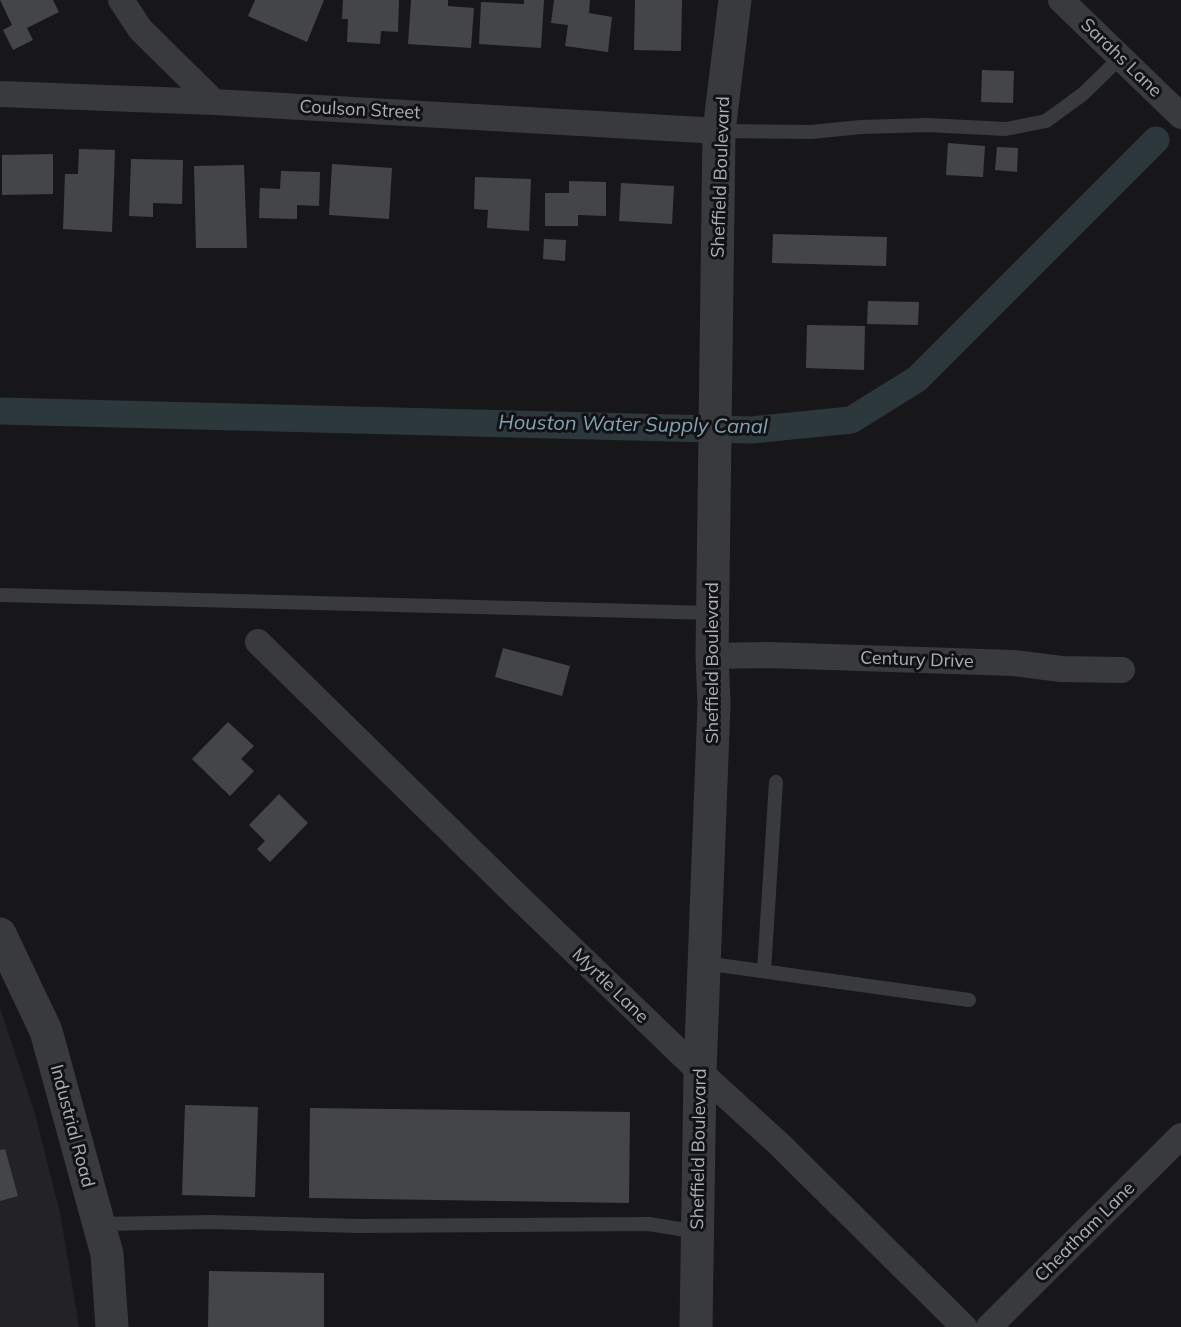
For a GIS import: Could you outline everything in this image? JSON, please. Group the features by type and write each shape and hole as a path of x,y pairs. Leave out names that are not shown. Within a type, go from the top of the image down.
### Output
{"street":[{"path":"122,0 140,29 214,102"},
{"name":"Sheffield Boulevard","path":"696,1327 700,1072 714,704 712,656 719,131 735,0"},
{"name":"Sarahs Lane","path":"1061,0 1181,116"},
{"name":"Coulson Street","path":"0,94 214,102 719,131"},
{"name":"Myrtle Lane","path":"258,642 510,889 700,1072 779,1144 964,1327"},
{"name":"Century Drive","path":"712,656 768,654 1014,663 1061,669 1122,670"},
{"name":"Industrial Road","path":"0,934 46,1031 106,1254 112,1327"},
{"name":"Cheatham Lane","path":"989,1327 1181,1136"}],"lane":[{"path":"719,131 811,132 861,127 927,125 1006,129 1046,121 1083,94 1121,57"},
{"path":"0,595 714,613"},
{"path":"764,971 776,782"},
{"path":"704,963 969,1000"},
{"path":"99,1224 211,1222 358,1226 649,1224 698,1232"}],"shaded area":[{"path":"0,1008 35,1114 60,1213 79,1327 0,1327"}],"building":[{"path":"0,0 53,0 59,12 27,28 33,40 13,50 3,30 12,25"},
{"path":"255,0 324,0 307,42 248,16"},
{"path":"343,0 399,0 398,32 381,31 380,44 347,42 348,19 342,19"},
{"path":"411,0 448,0 448,6 474,8 471,48 408,44"},
{"path":"524,0 544,0 541,48 479,44 481,2 524,4"},
{"path":"554,0 590,0 589,13 612,17 608,52 565,46 568,25 551,23"},
{"path":"635,0 682,0 681,51 634,50"},
{"path":"982,70 1014,71 1013,103 981,102"},
{"path":"948,143 985,146 983,177 946,175"},
{"path":"997,147 1018,148 1017,172 995,170"},
{"path":"79,149 115,150 112,232 63,229 65,174 78,174"},
{"path":"53,154 53,194 2,195 2,155"},
{"path":"131,159 183,160 182,204 153,203 153,217 129,216"},
{"path":"332,164 392,168 389,219 329,215"},
{"path":"244,165 247,248 196,248 194,166"},
{"path":"281,171 320,172 319,206 297,205 297,219 259,218 260,188 280,189"},
{"path":"475,177 531,179 529,231 487,228 488,210 474,209"},
{"path":"569,181 606,182 606,216 578,215 578,226 545,226 545,193 569,193"},
{"path":"621,183 674,186 672,224 619,221"},
{"path":"773,234 887,237 886,266 772,263"},
{"path":"544,239 566,240 565,261 543,259"},
{"path":"868,301 919,302 918,325 867,324"},
{"path":"807,325 865,326 864,370 806,368"},
{"path":"503,648 570,666 562,696 495,677"},
{"path":"228,722 254,746 241,759 254,771 230,796 192,759"},
{"path":"279,794 308,823 270,862 257,849 265,841 249,825"},
{"path":"185,1105 258,1107 255,1197 182,1195"},
{"path":"310,1108 630,1112 629,1203 309,1198"},
{"path":"5,1149 18,1196 0,1201 0,1150"},
{"path":"209,1271 324,1273 324,1327 208,1327"}],"waterway":[{"name":"Houston Water Supply Canal","path":"0,411 751,430 851,420 917,379 1156,140"}]}
